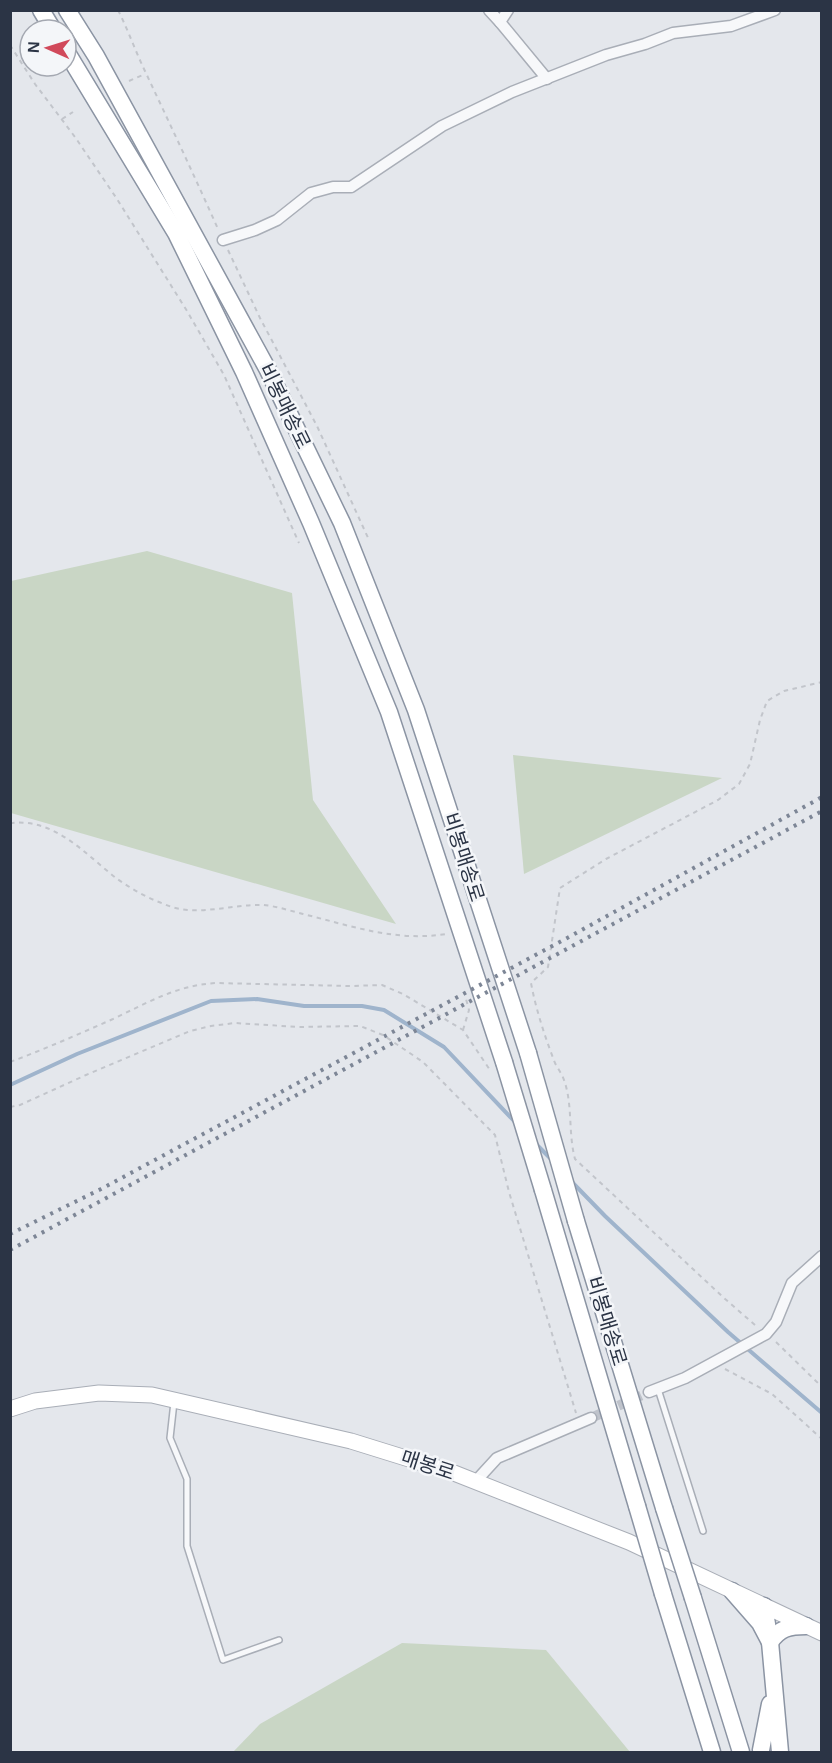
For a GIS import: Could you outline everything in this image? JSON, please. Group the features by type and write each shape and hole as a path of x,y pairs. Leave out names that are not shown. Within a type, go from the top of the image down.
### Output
{"highway":[{"name":"비봉매송로","path":"67,10 96,56 263,359 342,523 416,710 528,1053 576,1221 741,1752"},
{"name":"비봉매송로","path":"78,71 176,233 244,372 311,523 389,712 498,1067 543,1190 712,1752"},
{"path":"732,1591 760,1623 770,1642"},
{"path":"764,1606 770,1642 780,1752"},
{"path":"770,1642 777,1632 788,1626 806,1626"},
{"path":"761,1750 774,1686"}],"main road":[{"name":"매봉로","path":"10,1409 35,1401 99,1393 152,1395 351,1441 454,1473 629,1542 822,1633"}],"street":[{"path":"489,10 547,79"},
{"path":"500,22 508,10"},
{"path":"223,240 277,220 310,193 333,187 351,187 442,126 512,92 606,55 673,33 731,26 775,10"},
{"path":"653,1390 714,1363 763,1336 776,1322 792,1283 822,1256"},
{"path":"475,1482 497,1458 591,1418"}],"lane":[{"path":"653,1390 703,1532"},
{"path":"175,1400 170,1438 187,1479 188,1546 223,1660 279,1640"}],"path":[{"path":"118,10 223,240 260,318 317,426 369,540"},
{"path":"10,45 148,245 225,375 300,543"},
{"path":"129,81 146,73"},
{"path":"62,119 73,112"},
{"path":"822,682 784,691 767,701 760,720 750,764 739,784 718,800 606,859 560,888 548,967 531,983 539,1017 556,1065 564,1080 575,1159 763,1336 822,1387"},
{"path":"10,823 39,825 66,836 118,879 166,906 187,910 264,905 333,921 363,931 423,938 446,934 450,942"},
{"path":"10,1062 194,984 216,983 382,986 402,994 463,1030 498,1067"},
{"path":"463,1030 469,1010 464,989"},
{"path":"10,1107 20,1105 190,1031 210,1026 235,1023 360,1026 383,1035 423,1062 495,1135 509,1192 579,1422"},
{"path":"714,1363 772,1394 822,1439"}],"green space":[{"path":"147,551 292,593 313,800 396,924 11,813 11,581"},
{"path":"513,755 722,778 524,874"},
{"path":"402,1643 546,1650 630,1752 233,1752 260,1724"}],"waterway":[{"path":"10,1085 77,1054 211,1001 257,999 304,1006 362,1006 384,1010 444,1047 514,1121"},
{"path":"536,1144 552,1160"},
{"path":"571,1181 728,1332 822,1413"}],"tunnel":[{"path":"591,1418 649,1392"}],"railway":[{"path":"10,1234 101,1189 569,937 822,797"},
{"path":"10,1250 822,811"}]}
